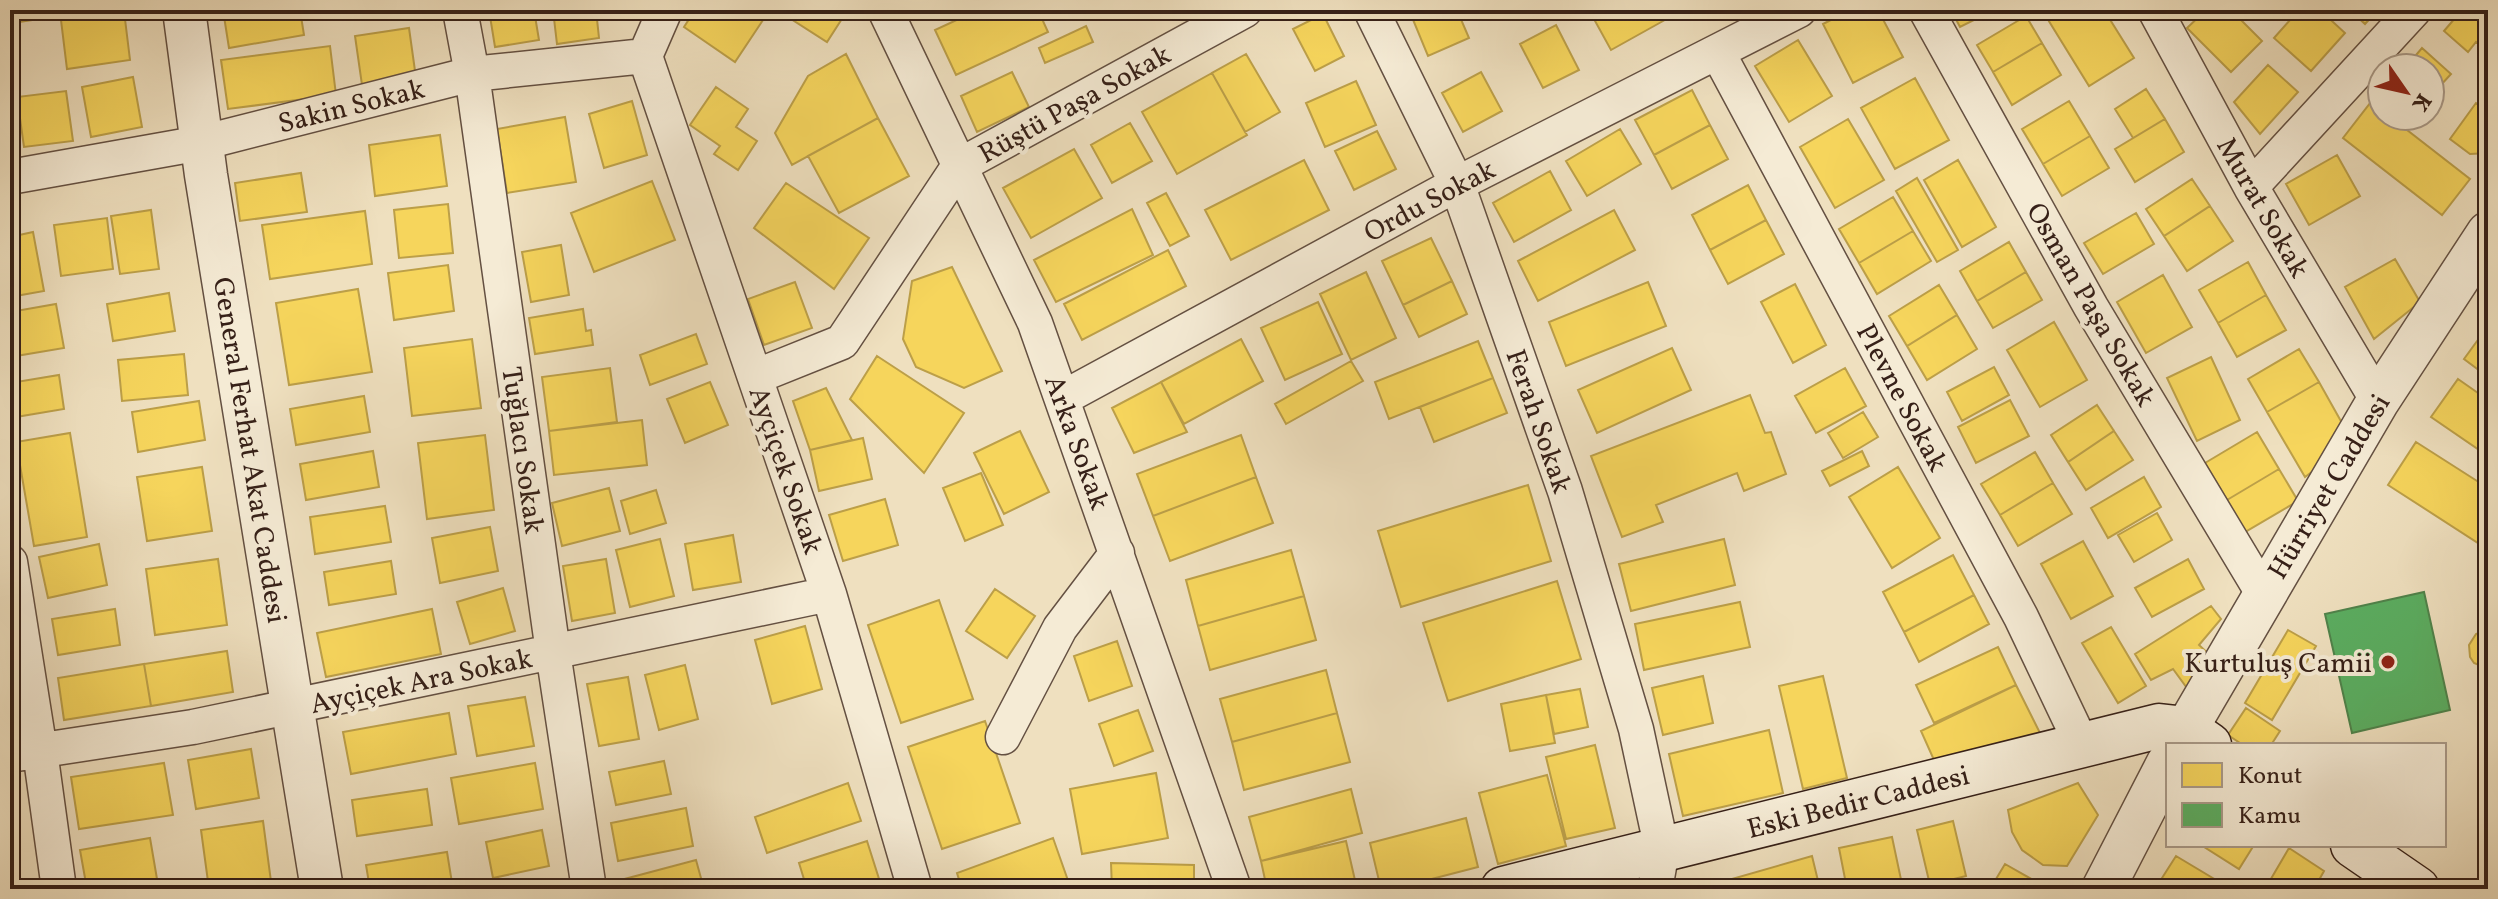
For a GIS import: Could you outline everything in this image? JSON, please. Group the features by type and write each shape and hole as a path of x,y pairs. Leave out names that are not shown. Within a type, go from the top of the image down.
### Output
{"main road":[{"name":"Eski Bedir Caddesi","path":"1503,889 1658,869 2082,745 2159,726 2181,743"},
{"path":"2356,847 2417,889"}],"street":[{"name":"General Ferhat Akat Caddesi","path":"184,10 201,143 322,889"},
{"name":"Tuğlacı Sokak","path":"460,10 472,74 589,889"},
{"path":"645,56 665,10"},
{"name":"Arka Sokak","path":"885,10 1035,323 1234,889"},
{"name":"Rüştü Paşa Sokak","path":"755,377 842,342 959,166 1245,10"},
{"name":"Ferah Sokak","path":"1371,10 1457,184 1565,491 1636,729 1658,869"},
{"name":"Ordu Sokak","path":"1063,398 1457,184 1799,10"},
{"name":"Osman Paşa Sokak","path":"1926,10 2091,307 2264,595"},
{"name":"Murat Sokak","path":"2155,10 2251,187 2378,401"},
{"path":"2251,187 2414,10"},
{"name":"Plevne Sokak","path":"1718,53 2021,617 2082,745"},
{"name":"Sakin Sokak","path":"10,177 201,143 472,74 645,56"},
{"name":"Ayçiçek Sokak","path":"645,56 829,594 915,889"},
{"name":"Hürriyet Caddesi","path":"2187,743 2264,595 2378,401 2488,233"},
{"path":"1003,737 1060,628 1117,553"},
{"path":"10,562 25,753 59,889"},
{"name":"Ayçiçek Ara Sokak","path":"25,753 193,727 829,594"},
{"name":"Hürriyet Caddesi","path":"2103,889 2166,779"}],"building: Konut":[{"path":"10,10 32,10 33,20 12,23"},
{"path":"223,10 300,10 304,35 229,48"},
{"path":"489,10 534,10 539,40 495,47"},
{"path":"553,10 596,10 599,38 557,44"},
{"path":"695,10 748,10 763,20 735,62 684,27"},
{"path":"777,10 846,10 847,11 827,42"},
{"path":"978,10 1038,10 1048,32 956,75 935,30"},
{"path":"1409,10 1457,10 1469,38 1428,56"},
{"path":"1589,10 1668,10 1672,16 1611,50"},
{"path":"1850,10 1878,10 1903,57 1853,83 1823,24"},
{"path":"1951,10 1994,10 1960,27"},
{"path":"2060,10 2104,10 2134,58 2089,86 2047,18"},
{"path":"2206,10 2231,10 2262,41 2231,72 2187,28"},
{"path":"2299,10 2320,10 2345,33 2311,71 2274,38"},
{"path":"2350,10 2378,10 2365,24"},
{"path":"2462,10 2488,10 2487,51 2476,42 2468,52 2444,31"},
{"path":"124,11 130,60 67,69 61,20"},
{"path":"1323,14 1344,56 1315,71 1293,29"},
{"path":"2026,16 2042,43 1993,72 1977,45"},
{"path":"1556,25 1579,70 1543,88 1520,44"},
{"path":"1086,26 1093,42 1045,63 1039,48"},
{"path":"409,28 416,78 362,85 355,36"},
{"path":"1798,40 1832,96 1789,122 1755,66"},
{"path":"2042,43 2061,75 2012,105 1993,72"},
{"path":"330,46 336,95 228,109 221,60"},
{"path":"846,54 878,118 792,165 775,133 808,76"},
{"path":"1246,54 1280,112 1245,132 1212,73"},
{"path":"2268,65 2298,92 2260,134 2234,102"},
{"path":"1012,72 1029,107 977,132 961,96"},
{"path":"1481,72 1502,111 1463,132 1442,93"},
{"path":"1212,73 1247,135 1177,174 1142,112"},
{"path":"133,77 142,127 91,137 82,87"},
{"path":"1915,78 1949,140 1895,169 1861,108"},
{"path":"1356,81 1376,125 1325,147 1306,103"},
{"path":"716,87 748,109 736,127 757,141 738,170 714,154 720,146 690,125"},
{"path":"2146,89 2165,119 2133,138 2115,109"},
{"path":"1692,90 1710,125 1654,155 1635,120"},
{"path":"66,91 73,141 24,147 17,97"},
{"path":"632,101 647,155 604,168 589,114"},
{"path":"2069,101 2090,136 2043,164 2022,129"},
{"path":"2476,103 2488,110 2488,153 2470,154 2450,139"},
{"path":"2366,108 2366,132 2410,132 2470,179 2442,215 2343,138"},
{"path":"565,117 576,182 507,193 497,129"},
{"path":"878,118 909,176 839,213 808,156"},
{"path":"1848,119 1884,180 1835,208 1800,147"},
{"path":"2165,119 2184,152 2135,182 2115,149"},
{"path":"1130,123 1152,161 1112,183 1091,145"},
{"path":"1710,125 1728,159 1672,189 1654,155"},
{"path":"1620,129 1641,164 1587,196 1566,161"},
{"path":"1377,131 1396,169 1354,190 1335,151"},
{"path":"440,135 447,186 375,196 369,145"},
{"path":"2090,136 2109,168 2062,196 2043,164"},
{"path":"1074,149 1102,198 1031,238 1003,188"},
{"path":"2337,155 2360,196 2309,225 2286,184"},
{"path":"1304,160 1329,210 1231,260 1205,210"},
{"path":"1958,160 1996,227 1962,247 1924,180"},
{"path":"1550,171 1571,210 1514,242 1493,203"},
{"path":"301,173 307,212 240,221 235,183"},
{"path":"1917,178 1958,250 1937,262 1896,191"},
{"path":"2192,179 2210,206 2164,236 2146,209"},
{"path":"652,181 675,240 594,272 571,213"},
{"path":"786,183 869,238 834,289 754,228"},
{"path":"1748,185 1766,220 1710,250 1692,215"},
{"path":"1166,193 1189,236 1170,246 1147,203"},
{"path":"1893,197 1913,231 1859,263 1839,229"},
{"path":"448,204 453,253 399,258 394,210"},
{"path":"2210,206 2233,241 2187,271 2164,236"},
{"path":"1132,209 1153,255 1056,302 1034,260"},
{"path":"151,210 159,269 120,274 111,216"},
{"path":"1614,210 1635,250 1538,301 1518,261"},
{"path":"365,211 372,264 270,279 262,225"},
{"path":"2136,213 2154,244 2103,274 2084,243"},
{"path":"107,218 113,269 61,276 54,225"},
{"path":"1766,220 1784,254 1728,284 1710,250"},
{"path":"1913,231 1931,261 1877,294 1859,263"},
{"path":"33,232 44,291 10,297 10,237"},
{"path":"1431,238 1452,281 1403,305 1382,261"},
{"path":"2009,242 2026,272 1977,301 1960,271"},
{"path":"561,245 569,295 531,302 522,252"},
{"path":"1168,250 1186,286 1082,340 1064,304"},
{"path":"2395,259 2420,302 2374,339 2345,287"},
{"path":"2248,262 2266,295 2218,323 2199,290"},
{"path":"448,265 454,311 394,320 388,273"},
{"path":"952,267 1002,371 964,388 916,367 903,339 912,281"},
{"path":"1366,272 1396,338 1351,360 1320,294"},
{"path":"2026,272 2042,300 1993,328 1977,301"},
{"path":"2163,275 2192,327 2146,353 2117,302"},
{"path":"1452,281 1467,314 1419,337 1403,305"},
{"path":"795,282 812,328 764,345 748,299"},
{"path":"1648,282 1666,326 1566,366 1549,322"},
{"path":"1795,284 1826,345 1793,363 1761,302"},
{"path":"1939,285 1957,315 1907,346 1889,316"},
{"path":"358,289 372,372 289,385 276,303"},
{"path":"169,293 175,331 113,341 107,304"},
{"path":"2266,295 2286,330 2237,357 2218,323"},
{"path":"1318,302 1342,354 1285,380 1261,328"},
{"path":"56,304 64,348 10,357 10,312"},
{"path":"583,309 586,331 591,330 593,345 535,354 529,318"},
{"path":"1957,315 1977,349 1927,380 1907,346"},
{"path":"2054,322 2087,380 2040,407 2007,350"},
{"path":"2488,326 2488,377 2464,359"},
{"path":"696,334 707,364 650,385 640,355"},
{"path":"472,339 481,408 412,416 404,348"},
{"path":"1241,339 1263,381 1184,424 1161,382"},
{"path":"1478,341 1493,378 1389,419 1375,382"},
{"path":"1672,348 1691,390 1597,433 1578,390"},
{"path":"2299,349 2319,382 2267,412 2248,379"},
{"path":"184,354 188,395 122,401 118,360"},
{"path":"877,356 964,413 924,473 850,399"},
{"path":"2211,357 2240,420 2197,441 2167,378"},
{"path":"1351,361 1363,381 1286,424 1275,404"},
{"path":"1994,367 2009,395 1962,421 1947,392"},
{"path":"610,368 617,422 549,431 542,377"},
{"path":"1845,368 1866,406 1816,433 1795,396"},
{"path":"59,375 64,409 10,418 10,383"},
{"path":"1493,378 1507,413 1434,442 1420,407"},
{"path":"2458,379 2488,400 2488,456 2431,417"},
{"path":"710,382 728,425 685,443 667,399"},
{"path":"1161,382 1187,432 1134,453 1112,408"},
{"path":"2319,382 2347,432 2325,462 2305,477 2267,412"},
{"path":"826,388 852,440 810,450 793,401"},
{"path":"1750,395 1765,433 1771,432 1786,474 1744,491 1737,473 1656,505 1663,522 1622,537 1591,456"},
{"path":"364,396 370,432 296,445 290,409"},
{"path":"2010,400 2029,436 1976,463 1958,427"},
{"path":"199,401 205,440 138,452 132,412"},
{"path":"2097,405 2114,431 2068,462 2051,435"},
{"path":"1863,412 1878,437 1843,458 1828,433"},
{"path":"642,420 647,465 554,475 549,431"},
{"path":"1020,431 1049,492 1004,514 974,453"},
{"path":"2114,431 2133,460 2086,490 2068,462"},
{"path":"2257,432 2279,469 2227,500 2205,463"},
{"path":"70,433 87,537 34,546 16,442"},
{"path":"485,435 494,510 427,519 418,443"},
{"path":"1241,435 1256,477 1153,516 1137,474"},
{"path":"863,438 872,479 819,491 810,450"},
{"path":"2416,442 2488,488 2488,527 2478,543 2388,485"},
{"path":"373,451 379,487 306,500 300,464"},
{"path":"1862,451 1869,466 1830,486 1822,471"},
{"path":"2035,452 2053,483 2000,515 1981,484"},
{"path":"202,467 212,531 147,541 137,477"},
{"path":"1898,467 1940,538 1892,568 1849,497"},
{"path":"2279,469 2298,501 2245,532 2227,500"},
{"path":"981,473 1003,525 965,541 943,488"},
{"path":"1256,477 1273,523 1170,561 1153,516"},
{"path":"2144,477 2161,507 2108,538 2091,508"},
{"path":"2053,483 2072,514 2018,546 2000,515"},
{"path":"1528,485 1551,561 1401,607 1378,531"},
{"path":"609,488 620,531 562,546 552,503"},
{"path":"656,490 666,523 630,534 621,501"},
{"path":"885,499 898,545 843,561 829,515"},
{"path":"385,506 391,542 315,554 310,517"},
{"path":"2157,513 2172,540 2134,562 2118,535"},
{"path":"490,527 498,571 440,583 432,538"},
{"path":"733,535 741,582 693,590 685,544"},
{"path":"660,539 674,596 630,607 616,550"},
{"path":"1724,539 1735,585 1631,611 1619,564"},
{"path":"2083,541 2113,596 2071,619 2041,564"},
{"path":"99,544 107,585 48,598 39,557"},
{"path":"1291,550 1304,596 1198,626 1186,580"},
{"path":"1953,555 1974,595 1904,632 1883,592"},
{"path":"218,559 227,625 155,635 146,569"},
{"path":"606,559 615,613 572,621 563,566"},
{"path":"2188,559 2204,589 2152,617 2135,588"},
{"path":"391,561 396,594 329,605 324,572"},
{"path":"1557,581 1581,659 1448,701 1423,623"},
{"path":"503,588 515,631 470,644 457,602"},
{"path":"995,589 1035,616 1007,658 966,631"},
{"path":"1974,595 1989,624 1919,662 1904,632"},
{"path":"1304,596 1316,640 1210,670 1198,626"},
{"path":"939,600 973,699 901,723 868,625"},
{"path":"1740,602 1750,647 1644,670 1635,624"},
{"path":"2211,606 2221,619 2199,645 2212,657 2187,688 2173,669 2151,680 2135,654"},
{"path":"115,609 120,645 58,655 52,619"},
{"path":"432,609 441,654 326,677 317,633"},
{"path":"805,626 822,689 772,704 755,640"},
{"path":"2111,627 2146,686 2118,703 2082,643"},
{"path":"2488,629 2486,668 2474,663 2469,645 2476,634"},
{"path":"2288,630 2316,646 2272,720 2245,703"},
{"path":"1117,641 1132,686 1089,701 1074,656"},
{"path":"1998,647 2016,685 1934,723 1916,685"},
{"path":"227,651 233,692 151,706 144,664"},
{"path":"144,664 151,706 64,720 58,678"},
{"path":"685,665 698,719 659,730 645,675"},
{"path":"1326,670 1337,713 1232,742 1220,699"},
{"path":"1703,676 1713,723 1663,735 1652,688"},
{"path":"1823,676 1847,778 1803,789 1779,686"},
{"path":"628,677 639,739 599,746 587,684"},
{"path":"2016,685 2041,735 1934,760 1921,731"},
{"path":"1580,689 1588,727 1554,734 1546,695"},
{"path":"1546,695 1555,743 1510,751 1501,704"},
{"path":"525,697 534,746 477,756 468,706"},
{"path":"2246,708 2280,731 2272,743 2240,743 2228,735"},
{"path":"1138,710 1153,751 1114,766 1099,724"},
{"path":"449,713 456,754 351,774 343,732"},
{"path":"1337,713 1350,762 1244,790 1232,742"},
{"path":"985,721 1020,823 942,849 908,747"},
{"path":"1769,730 1783,793 1683,816 1669,754"},
{"path":"1595,745 1615,828 1566,839 1546,757"},
{"path":"251,749 259,798 196,809 188,760"},
{"path":"664,761 671,794 616,805 609,772"},
{"path":"164,763 173,815 79,829 71,777"},
{"path":"535,763 543,809 459,824 451,778"},
{"path":"1156,773 1168,838 1082,854 1070,789"},
{"path":"1547,775 1566,846 1498,864 1479,793"},
{"path":"848,783 861,821 767,853 755,817"},
{"path":"2078,783 2098,815 2067,866 2043,865 2022,850 2012,832 2008,810"},
{"path":"427,789 432,825 357,836 352,800"},
{"path":"1351,789 1362,833 1261,861 1249,817"},
{"path":"686,808 693,846 618,861 611,823"},
{"path":"1466,818 1478,867 1393,889 1381,889 1370,843"},
{"path":"263,821 272,889 209,889 201,830"},
{"path":"1953,821 1966,876 1930,885 1917,830"},
{"path":"542,830 549,866 493,878 486,842"},
{"path":"1892,837 1903,889 1847,889 1839,848"},
{"path":"150,838 157,879 87,889 80,850"},
{"path":"1053,838 1071,889 962,889 957,873"},
{"path":"867,841 880,882 860,889 807,889 799,863"},
{"path":"1346,841 1357,889 1267,889 1261,861"},
{"path":"2204,847 2253,847 2239,869"},
{"path":"2289,848 2324,871 2314,889 2265,889"},
{"path":"447,852 453,889 370,889 366,865"},
{"path":"1812,856 1820,889 1697,889"},
{"path":"2176,856 2231,889 2155,889"},
{"path":"696,860 704,889 620,889 617,881"},
{"path":"1111,863 1194,865 1194,889 1112,889"},
{"path":"2005,864 2049,889 1990,889"},
{"path":"157,879 159,889 99,889"}],"building: Kamu":[{"name":"Kurtuluş Camii","path":"2424,592 2450,710 2352,733 2325,614"}],"place":[{"name":"Kurtuluş Camii","path":"2388,662"}]}
